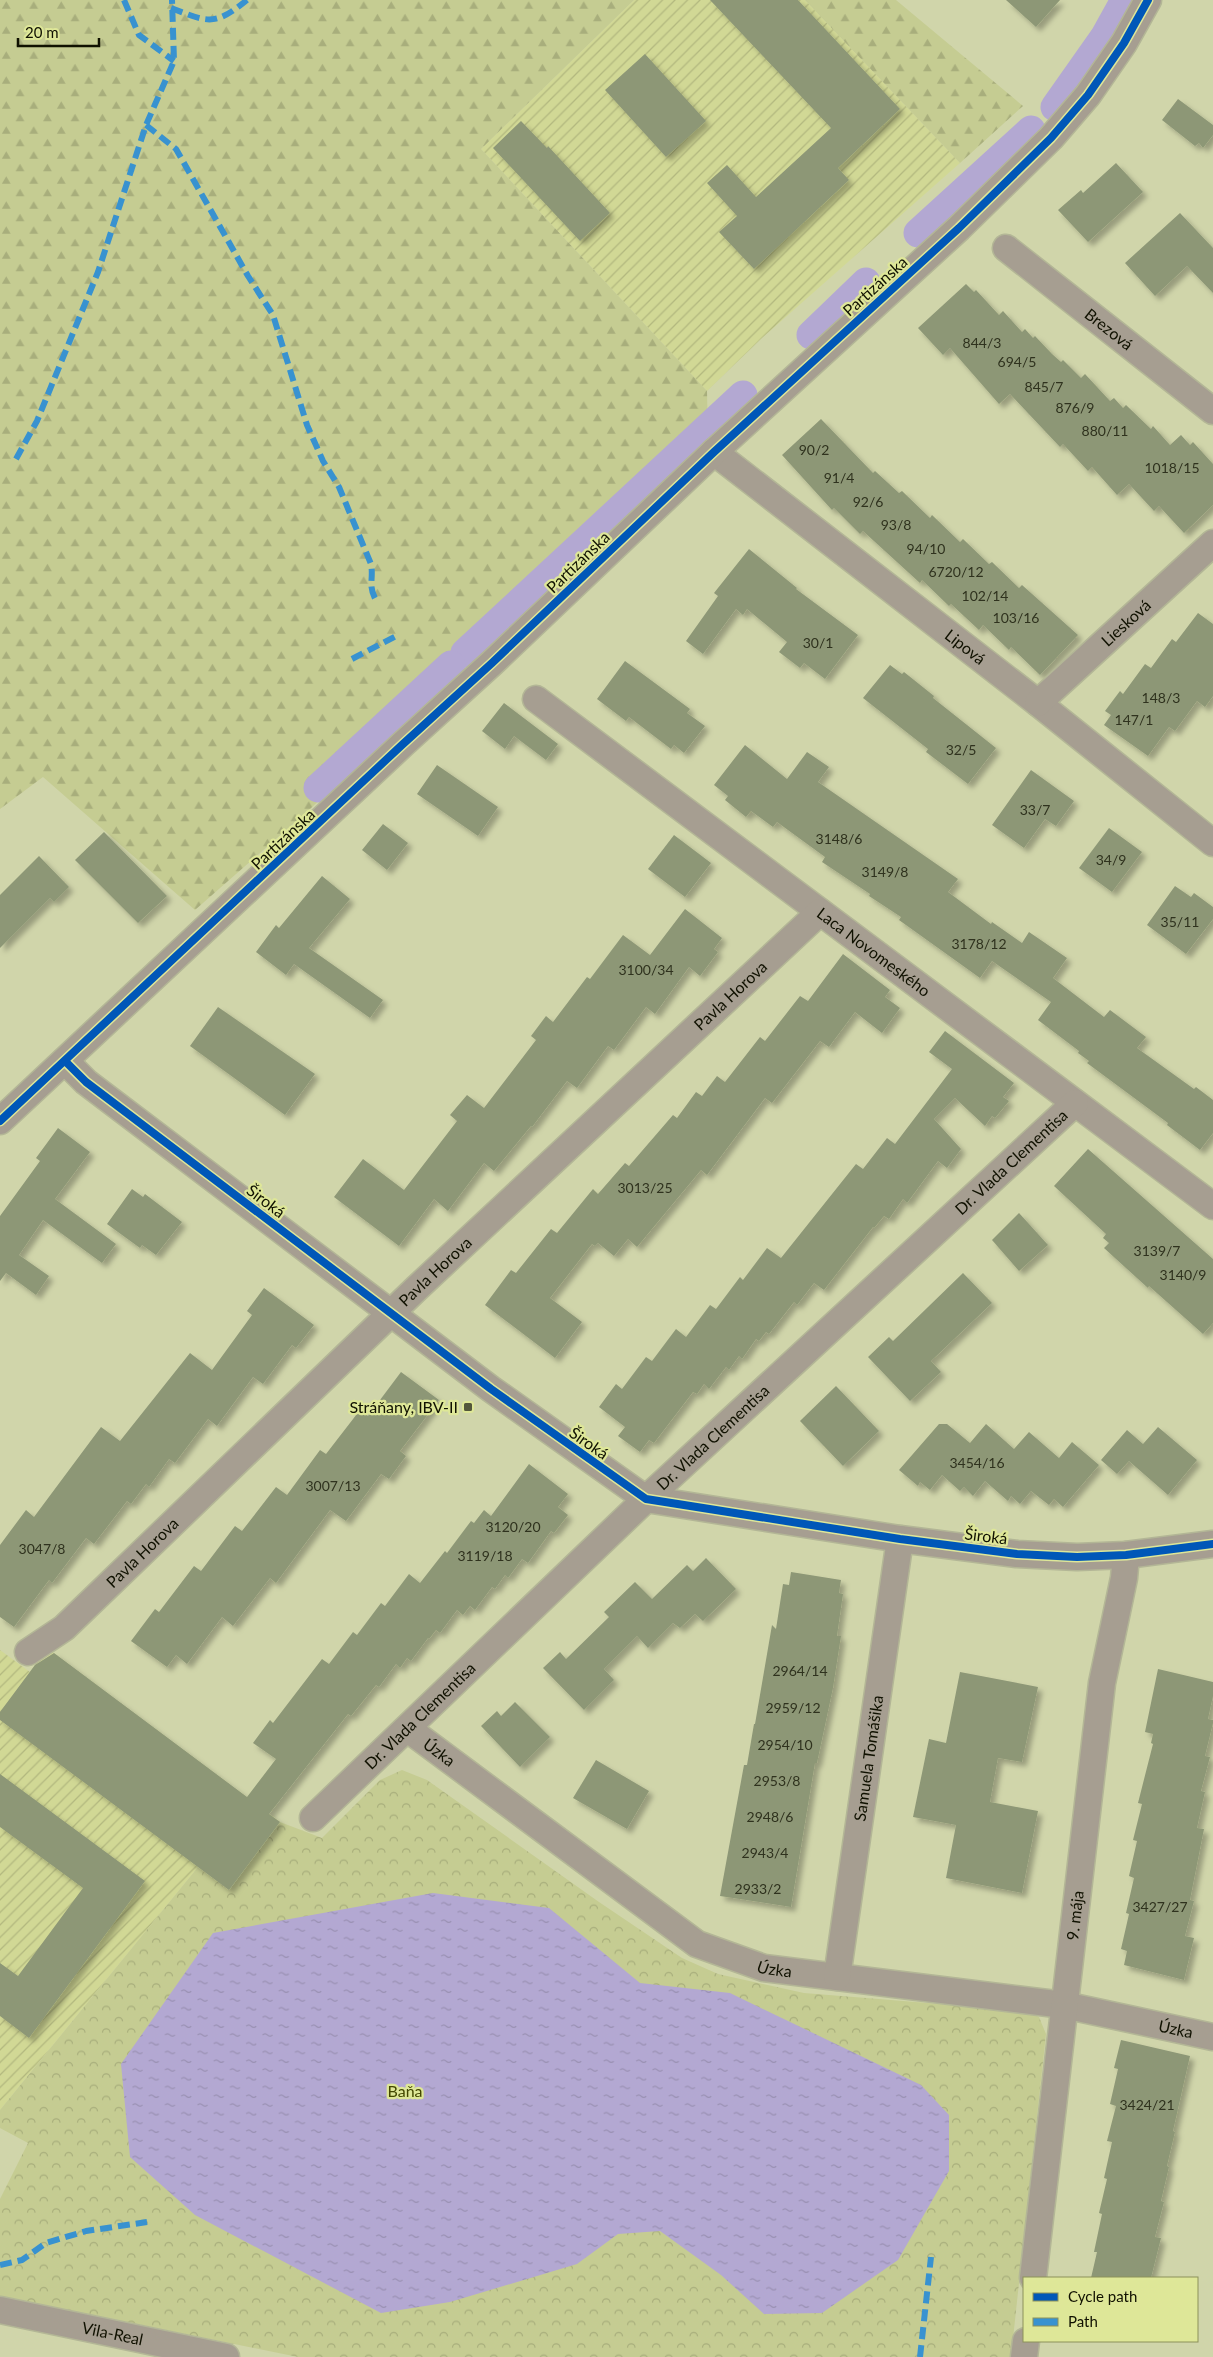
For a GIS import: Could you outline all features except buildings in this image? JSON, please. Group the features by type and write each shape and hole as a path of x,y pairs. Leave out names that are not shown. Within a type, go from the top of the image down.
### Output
{"street":[{"name":"Partizánska","path":"0,1121 492,663 714,452 959,228 1051,138 1088,96 1124,43 1148,0"},
{"name":"Brezová","path":"1006,248 1213,411"},
{"name":"Lipová","path":"714,452 1038,703 1213,843"},
{"name":"Liesková","path":"1038,703 1213,543"},
{"name":"Laca Novomeského","path":"536,699 1213,1206"},
{"name":"Pavla Horova","path":"28,1652 64,1628 390,1313 820,912"},
{"name":"Široká","path":"65,1061 86,1082 390,1313 552,1434 646,1499 900,1539 1017,1554 1077,1557 1126,1555 1213,1544"},
{"name":"Dr. Vlada Clementisa","path":"314,1818 646,1499 1074,1103"},
{"name":"Samuela Tomášika","path":"837,1976 900,1539"},
{"name":"9. mája","path":"1033,2277 1064,2004 1077,1912 1102,1683 1124,1578 1126,1555"},
{"name":"Úzka","path":"408,1729 697,1944 764,1968 1064,2004 1213,2037"},
{"name":"Vila-Real","path":"0,2310 226,2357"},
{"path":"1024,2357 1026,2342"}],"shaded area":[{"path":"634,0 805,0 960,163 762,338 707,391 481,149"},
{"path":"47,1648 280,1822 229,1890 198,1867 0,2110 0,1650 30,1672"}],"green space":[{"path":"0,0 634,0 481,149 707,391 708,437 310,809 195,910 43,777 0,809"},
{"path":"805,0 896,0 1023,106 960,163"},
{"name":"Baňa","path":"402,1770 427,1780 599,1902 682,1958 718,1974 804,1993 1028,2011 1039,2017 1046,2034 1011,2357 298,2357 0,2296 0,2199 28,2143 0,2128 0,2110 198,1867 229,1890 280,1822 322,1838 380,1780"}],"water":[{"name":"Baňa","path":"433,1893 549,1908 640,1983 730,1993 921,2085 949,2115 949,2171 898,2260 822,2313 764,2314 721,2275 660,2231 618,2234 577,2264 450,2302 381,2313 195,2215 130,2157 121,2064 213,1933"}],"waterway":[{"path":"1055,107 1105,36 1125,0"},
{"path":"918,233 1031,130"},
{"path":"811,335 866,282"},
{"path":"465,653 743,395"},
{"path":"318,788 451,665"}],"marked path":[{"path":"124,0 139,35 174,61"},
{"path":"16,459 37,421 98,272 146,125 174,61 172,0"},
{"path":"171,8 203,19 210,19 226,15 247,0"},
{"path":"146,125 176,149 248,276 273,315 307,425 323,461 339,487 371,564 371,587 377,602"},
{"path":"352,659 398,635"},
{"path":"0,2265 22,2260 46,2243 86,2231 147,2222"},
{"path":"920,2357 931,2257"}],"cycle path":[{"path":"0,1121 492,663 714,452 959,228 1051,138 1088,95 1124,43 1148,0"},
{"path":"65,1061 86,1082 491,1389 646,1499 900,1539 1017,1554 1077,1557 1126,1555 1213,1544"}],"place":[{"name":"Stráňany, IBV-II","path":"468,1407"}]}
